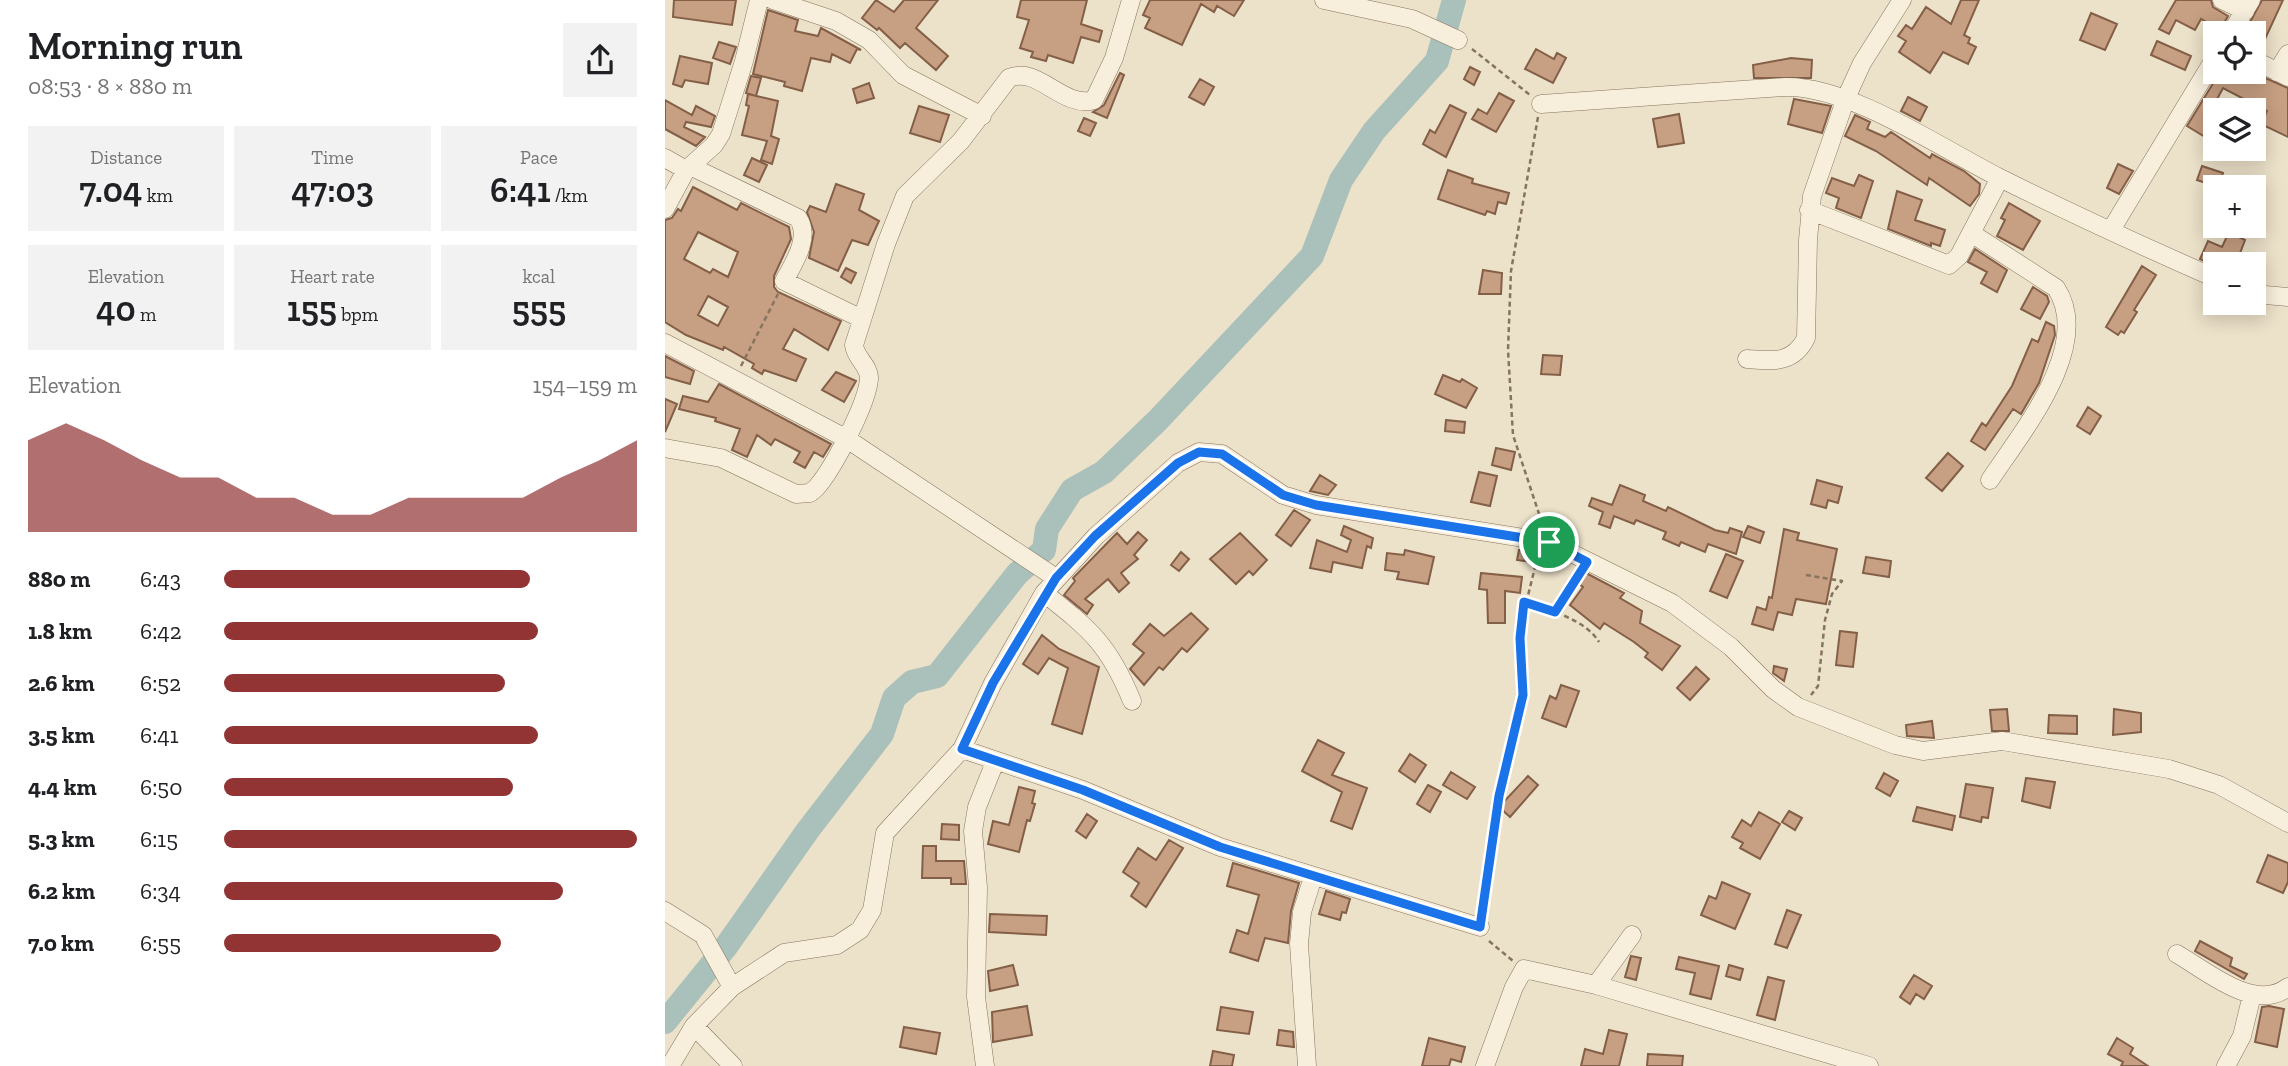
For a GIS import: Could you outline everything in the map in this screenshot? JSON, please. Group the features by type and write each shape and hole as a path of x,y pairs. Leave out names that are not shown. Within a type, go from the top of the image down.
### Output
{"street":[{"path":"665,209 688,168 714,145 721,134 744,61 758,0"},
{"path":"773,0 837,22 869,40 903,75 982,116"},
{"path":"665,448 720,458 796,494 810,494 847,439 869,380 867,369 855,352 862,319 905,196 982,116 1014,75 1024,75 1074,101 1094,100 1114,58 1131,0"},
{"path":"1324,0 1412,19 1458,40"},
{"path":"1747,359 1788,359 1801,348 1806,338 1809,210 1846,98 1863,62 1902,0"},
{"path":"2222,0 2248,6 2239,21"},
{"path":"2266,66 2282,74 2288,54"},
{"path":"2111,230 2203,78"},
{"path":"1541,104 1799,87 1846,98 2000,178 2203,272"},
{"path":"665,158 799,219 802,247 785,281 862,319"},
{"path":"1809,210 1945,265 1956,261 2000,178"},
{"path":"1971,233 2056,288 2063,299 2068,324 2065,348 2056,372 2035,412 1990,480"},
{"path":"2266,295 2288,297"},
{"path":"665,343 847,439 1056,578"},
{"path":"670,1066 694,1026 732,987 784,953 837,944 860,930 871,910 885,834 962,749 993,683 1044,593 1095,536 1178,463 1199,452 1222,454 1283,495 1316,505 1544,542 1672,603 1731,647 1773,689 1798,707 1895,745 1923,751 2002,741 2169,769 2220,785 2288,823"},
{"path":"1044,593 1101,641 1121,674 1132,701"},
{"path":"962,749 1083,790 1220,847 1480,927"},
{"path":"985,1066 976,997 978,887 973,831 977,807 995,762"},
{"path":"1307,1066 1299,937 1302,912 1313,877"},
{"path":"665,911 703,935 732,987"},
{"path":"1596,985 1632,935"},
{"path":"2177,954 2252,995 2276,995 2288,987"},
{"path":"1485,1066 1514,987 1524,968 1596,985 1869,1066"},
{"path":"2226,1066 2242,1036 2252,995"},
{"path":"694,1026 733,1066"}],"path":[{"path":"1458,40 1541,104 1511,271 1507,350 1513,435 1544,542 1524,602 1520,638 1523,695 1518,727 1501,785 1484,885 1480,927 1502,954 1524,968"},
{"path":"735,378 785,281"},
{"path":"1555,612 1587,562"},
{"path":"1798,707 1818,686 1825,620 1832,594 1843,583 1841,579 1806,575"},
{"path":"1524,602 1555,612 1591,632 1599,642"}],"building":[{"path":"674,0 736,0 732,25 673,17"},
{"path":"876,0 894,12 904,0 938,0 916,28 948,56 936,70 905,43 900,48 879,28 877,30 862,18"},
{"path":"1021,0 1087,0 1081,24 1102,31 1099,42 1081,37 1073,63 1048,55 1046,61 1031,57 1033,52 1020,48 1029,20 1017,17"},
{"path":"1150,0 1244,0 1234,16 1217,6 1214,12 1201,4 1182,45 1145,28 1150,18 1143,15"},
{"path":"1961,0 1979,0 1964,35 1970,38 1968,43 1976,47 1968,64 1943,52 1930,73 1899,52 1906,41 1898,36 1906,25 1912,29 1926,7 1951,24"},
{"path":"2176,0 2211,0 2213,7 2228,16 2225,21 2201,19 2195,30 2176,20 2169,34 2159,29"},
{"path":"2262,0 2283,0 2266,37 2266,21 2251,21"},
{"path":"768,10 798,20 795,31 818,36 821,28 861,50 857,49 850,63 832,54 830,62 811,58 802,91 784,86 785,82 753,74"},
{"path":"2091,13 2117,24 2105,50 2080,40"},
{"path":"2157,41 2191,56 2185,70 2151,55"},
{"path":"719,42 736,47 730,64 713,58"},
{"path":"1536,49 1554,59 1557,53 1566,58 1553,83 1525,69"},
{"path":"680,56 712,63 708,84 685,80 682,87 673,84"},
{"path":"1791,58 1812,60 1811,78 1754,78 1753,65"},
{"path":"1470,67 1480,72 1474,85 1464,79"},
{"path":"1120,73 1124,75 1107,118 1093,112 1104,105"},
{"path":"751,76 761,78 756,96 746,93"},
{"path":"2266,78 2288,88 2288,137 2266,126 2266,98 2242,98 2223,88 2218,98 2204,98 2213,84 2266,84"},
{"path":"1200,79 1214,87 1204,105 1189,97"},
{"path":"869,83 874,98 857,103 853,89"},
{"path":"1499,93 1514,101 1496,132 1472,119 1478,109 1487,114"},
{"path":"748,94 778,101 771,136 779,139 772,164 761,160 767,141 742,135 749,106 746,105"},
{"path":"1908,97 1927,107 1920,121 1901,111"},
{"path":"1794,99 1831,106 1822,133 1788,124"},
{"path":"665,100 692,115 696,106 715,116 711,127 686,122 684,127 705,137 696,146 665,129"},
{"path":"2203,100 2203,136 2187,126"},
{"path":"1450,105 1466,113 1446,157 1423,144 1430,130 1435,133"},
{"path":"919,106 949,115 940,142 910,133"},
{"path":"1679,114 1684,143 1658,147 1653,119"},
{"path":"1855,115 1870,122 1867,129 1885,137 1891,132 1930,158 1932,154 1964,171 1980,184 1979,194 1970,206 1929,178 1927,185 1876,151 1845,136"},
{"path":"1084,118 1096,123 1090,136 1078,131"},
{"path":"752,158 767,165 759,182 744,175"},
{"path":"2118,164 2133,171 2119,194 2107,188"},
{"path":"2202,166 2223,173 2203,175 2203,182 2197,180"},
{"path":"1448,170 1473,179 1472,183 1509,193 1506,204 1498,202 1495,214 1487,211 1485,215 1438,199"},
{"path":"1859,175 1873,181 1861,218 1836,208 1839,198 1826,193 1832,178 1854,186"},
{"path":"836,184 864,194 859,210 879,221 868,245 852,240 838,271 809,258 814,232 807,212 810,206 826,212"},
{"path":"693,187 737,210 741,203 789,227 791,239 774,276 774,287 778,292 841,321 828,350 794,329 783,349 806,359 796,381 764,370 762,374 752,368 754,364 724,347 723,350 686,335 665,322 665,220 672,218 678,209 681,211","holes":["698,232 738,252 728,277 713,269 710,273 684,259","708,296 728,307 718,326 698,315"]},
{"path":"1897,191 1922,200 1915,220 1945,230 1940,246 1931,243 1931,246 1888,229"},
{"path":"2009,203 2040,221 2023,250 1997,236 2005,220 2001,218"},
{"path":"2226,238 2245,240 2240,252 2203,252 2208,241 2222,247"},
{"path":"1975,249 2007,270 1997,292 1981,283 1987,272 1968,262"},
{"path":"2142,266 2156,275 2134,310 2137,312 2124,333 2121,331 2118,335 2106,327"},
{"path":"846,268 856,273 851,283 841,277"},
{"path":"1483,270 1502,273 1501,294 1479,294"},
{"path":"2033,287 2047,296 2049,302 2040,319 2021,309"},
{"path":"2046,322 2054,326 2055,335 2039,383 2021,414 2013,409 1985,450 1971,441 1982,423 1986,426 2012,386 2032,339 2038,342"},
{"path":"1543,355 1562,356 1560,375 1541,374"},
{"path":"665,356 694,371 690,384 665,377"},
{"path":"836,372 856,381 844,402 822,390"},
{"path":"1443,375 1460,382 1462,379 1477,388 1466,408 1435,394"},
{"path":"719,384 831,444 823,457 814,452 805,468 794,462 800,452 775,439 771,445 757,435 747,457 732,450 740,429 715,421 716,418 679,409 683,396 708,402"},
{"path":"665,399 677,404 665,432"},
{"path":"2088,407 2101,416 2090,434 2077,426"},
{"path":"1446,420 1465,422 1464,433 1445,431"},
{"path":"1496,448 1515,452 1511,470 1492,465"},
{"path":"1948,453 1963,466 1942,491 1926,478"},
{"path":"1479,472 1497,476 1490,506 1471,502"},
{"path":"1320,475 1336,485 1328,495 1310,491"},
{"path":"1817,480 1842,487 1838,503 1828,500 1826,508 1811,504"},
{"path":"1620,485 1645,495 1643,501 1666,511 1668,507 1715,530 1728,533 1730,528 1742,532 1736,554 1708,544 1705,552 1681,542 1679,546 1663,539 1666,532 1636,520 1634,524 1614,516 1610,528 1599,524 1603,512 1589,506 1592,498 1612,505"},
{"path":"1294,510 1310,520 1291,546 1276,535"},
{"path":"1344,526 1373,538 1371,548 1367,546 1362,568 1333,562 1331,572 1310,568 1317,540 1347,552 1351,540 1341,535"},
{"path":"1748,526 1764,532 1760,543 1743,537"},
{"path":"1784,529 1799,533 1797,540 1837,549 1826,604 1796,599 1792,615 1778,612 1773,630 1752,624 1757,607 1766,610 1769,597 1772,598"},
{"path":"1138,532 1147,540 1134,555 1138,559 1121,573 1129,583 1119,592 1108,579 1085,599 1093,605 1087,614 1064,595 1075,581 1073,578 1117,533 1127,544"},
{"path":"1240,533 1267,560 1253,575 1249,571 1236,584 1210,559"},
{"path":"1405,550 1434,557 1428,584 1397,579 1399,572 1385,570 1387,553 1404,555"},
{"path":"1519,550 1533,552 1532,562 1517,560"},
{"path":"1181,552 1189,559 1179,571 1171,565"},
{"path":"1726,554 1743,561 1727,598 1710,591"},
{"path":"1866,557 1891,561 1889,577 1863,573"},
{"path":"1481,573 1522,577 1520,593 1505,591 1505,623 1488,623 1487,590 1479,589"},
{"path":"1586,573 1624,593 1620,598 1642,611 1640,623 1680,646 1662,670 1645,657 1648,653 1634,642 1604,623 1600,629 1570,605 1583,587 1579,584"},
{"path":"1191,613 1208,629 1187,652 1182,648 1163,670 1159,667 1144,685 1130,669 1144,653 1133,644 1150,624 1164,636"},
{"path":"1840,631 1857,633 1853,667 1836,665"},
{"path":"1042,635 1059,649 1099,667 1082,734 1052,724 1068,668 1049,658 1038,674 1023,664"},
{"path":"1774,666 1787,669 1784,681 1773,673"},
{"path":"1696,667 1709,679 1690,700 1677,688"},
{"path":"1561,685 1579,691 1566,727 1542,718 1550,696 1556,699"},
{"path":"2007,709 2009,731 1992,731 1990,710"},
{"path":"2114,709 2141,713 2141,732 2113,735"},
{"path":"2049,715 2077,716 2077,734 2048,733"},
{"path":"1932,721 1934,738 1907,736 1906,725"},
{"path":"1318,740 1344,753 1332,775 1367,788 1352,829 1331,821 1342,792 1302,771"},
{"path":"1410,754 1426,765 1415,782 1399,771"},
{"path":"1451,772 1475,787 1467,799 1443,785"},
{"path":"1884,773 1898,781 1890,796 1876,788"},
{"path":"1528,776 1538,785 1510,817 1499,807"},
{"path":"2026,778 2055,782 2050,808 2022,801"},
{"path":"1966,784 1993,788 1988,818 1982,817 1981,822 1960,817"},
{"path":"1428,785 1441,792 1430,812 1417,804"},
{"path":"1019,787 1035,791 1032,803 1035,804 1030,821 1027,820 1019,852 988,844 993,821 1009,825"},
{"path":"1917,807 1955,816 1952,830 1913,821"},
{"path":"1789,811 1802,818 1795,830 1782,822"},
{"path":"1759,812 1780,824 1760,859 1740,848 1743,843 1732,837 1742,820 1751,826"},
{"path":"1087,814 1097,821 1086,838 1076,831"},
{"path":"942,824 959,825 959,840 941,839"},
{"path":"1169,840 1183,848 1146,907 1131,896 1139,883 1123,872 1138,848 1156,860"},
{"path":"923,846 936,846 936,861 964,861 966,884 951,884 951,878 922,878"},
{"path":"2268,855 2288,863 2288,882 2283,893 2257,882"},
{"path":"1233,863 1299,883 1291,911 1288,943 1265,938 1258,961 1230,952 1237,930 1248,934 1259,895 1227,886"},
{"path":"1722,882 1750,894 1735,929 1701,915 1709,896 1716,899"},
{"path":"1326,891 1350,899 1346,913 1342,912 1340,920 1319,914"},
{"path":"1787,910 1801,915 1787,948 1775,944"},
{"path":"990,914 1047,916 1046,935 989,932"},
{"path":"2200,941 2232,958 2230,966 2247,974 2244,979 2195,951"},
{"path":"1631,956 1641,958 1636,980 1625,977"},
{"path":"1679,957 1719,966 1711,999 1690,994 1695,973 1676,969"},
{"path":"1013,965 1018,985 990,991 988,971"},
{"path":"1729,965 1743,969 1740,980 1726,976"},
{"path":"1914,975 1932,986 1924,999 1916,994 1910,1004 1900,997"},
{"path":"1768,977 1784,981 1775,1020 1757,1015"},
{"path":"1027,1006 1032,1035 993,1042 992,1012"},
{"path":"1221,1007 1253,1012 1249,1034 1217,1030"},
{"path":"2262,1007 2284,1009 2277,1047 2255,1042"},
{"path":"904,1027 940,1033 936,1054 900,1047"},
{"path":"1279,1030 1293,1032 1294,1047 1277,1045"},
{"path":"1609,1030 1627,1034 1619,1066 1581,1066 1585,1049 1603,1054"},
{"path":"1429,1038 1465,1047 1461,1062 1451,1059 1449,1066 1422,1066"},
{"path":"2117,1038 2133,1048 2130,1054 2148,1066 2121,1066 2123,1062 2108,1054"},
{"path":"1213,1051 1234,1055 1232,1066 1210,1066"},
{"path":"1648,1054 1683,1056 1682,1066 1647,1066"}],"waterway":[{"path":"665,1022 725,948 808,830 882,734 894,698 912,682 937,676 1017,574 1044,550 1047,529 1072,490 1104,472 1158,420 1312,256 1341,180 1374,131 1437,61 1454,0"}],"route":[{"path":"1199,452 1222,454 1283,495 1316,505 1549,542 1587,562 1555,612 1524,602 1520,638 1523,695 1518,727 1503,774 1484,885 1480,927 1380,899 1220,847 1083,790 962,749 993,683 1044,593 1095,536 1178,463 1199,452"}]}
